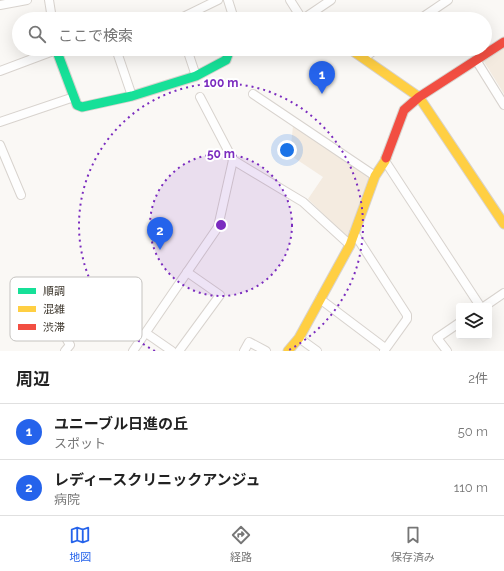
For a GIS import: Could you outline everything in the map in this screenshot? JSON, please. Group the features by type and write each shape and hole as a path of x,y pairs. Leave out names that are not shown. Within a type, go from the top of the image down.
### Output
{"street":[{"path":"0,5 27,0"},
{"path":"49,0 51,12"},
{"path":"193,12 218,0"},
{"path":"228,0 232,12"},
{"path":"290,0 298,12"},
{"path":"313,12 331,0"},
{"path":"430,12 448,0"},
{"path":"492,50 504,42"},
{"path":"0,71 40,56"},
{"path":"58,56 77,105 82,107 132,96 196,76 226,60 227,56"},
{"path":"118,56 132,96"},
{"path":"189,56 196,76"},
{"path":"361,56 419,97 504,224"},
{"path":"288,351 299,338 350,245 375,176 385,161 404,110 419,97 482,56"},
{"path":"476,60 504,105"},
{"path":"253,94 375,176"},
{"path":"0,122 74,97"},
{"path":"200,97 233,160 303,202 350,245"},
{"path":"0,145 21,195"},
{"path":"142,339 218,227 233,160"},
{"path":"385,161 478,303"},
{"path":"320,299 384,350 407,319 407,315 354,233"},
{"path":"179,351 220,295 187,272"},
{"path":"489,303 504,293"},
{"path":"447,351 437,338 456,325"},
{"path":"146,333 172,351"},
{"path":"299,338 317,351"},
{"path":"65,351 70,346 67,341"},
{"path":"133,351 140,341"},
{"path":"244,351 249,342 266,351"}],"shaded area":[{"path":"504,46 504,94 483,60 489,56 492,56 492,54"},
{"path":"293,126 371,177 348,238 308,199 323,177 290,155"}],"traffic: fast":[{"path":"59,56 77,105 82,107 132,96 196,76 226,60 227,56"}],"traffic: slow":[{"path":"360,56 419,97 504,224"},
{"path":"288,351 299,338 350,245 375,176 386,158"}],"traffic: jam":[{"path":"492,50 504,42"},
{"path":"386,158 404,110 419,97 482,56"}],"place":[{"name":"ユニーブル日進の丘","path":"322,94"},
{"name":"レディースクリニックアンジュ","path":"160,250"}]}
